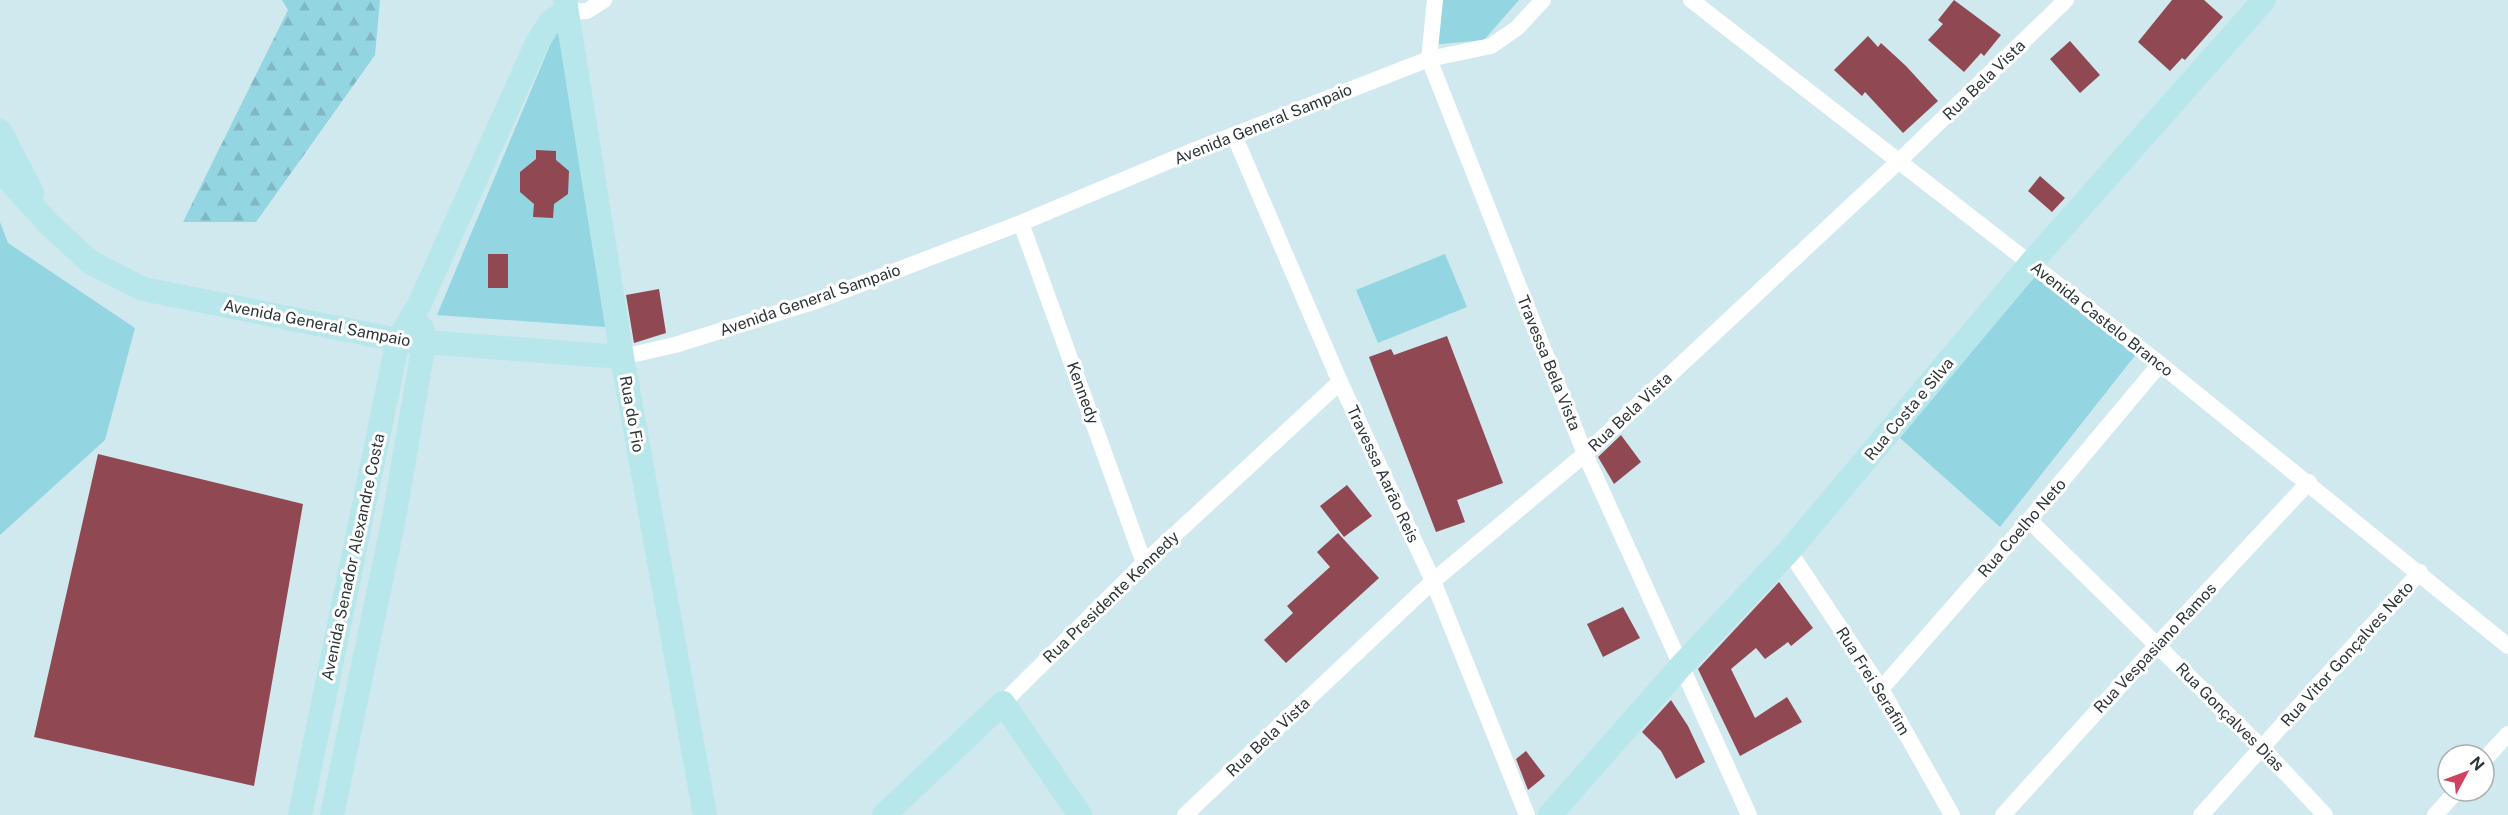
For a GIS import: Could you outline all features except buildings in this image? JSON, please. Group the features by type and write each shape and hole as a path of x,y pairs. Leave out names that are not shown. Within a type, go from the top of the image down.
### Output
{"street":[{"path":"565,6 587,11 604,0"},
{"name":"Travessa Bela Vista","path":"1436,0 1429,58 1585,454 1749,815"},
{"name":"Avenida General Sampaio","path":"0,170 48,223 90,262 143,289 398,340 622,357 695,340 819,300 1021,223 1429,58 1491,46 1518,28 1543,0"},
{"name":"Avenida Castelo Branco","path":"1691,0 2160,364 2309,482 2508,646"},
{"name":"Rua Bela Vista","path":"1185,815 1433,581 1585,454 1899,161 2066,0"},
{"name":"Rua Costa e Silva","path":"1550,815 1682,666 1789,551 2031,263 2264,0"},
{"name":"Avenida Senador Alexandre Costa","path":"300,815 398,340 419,304 537,43 551,21 565,6"},
{"name":"Rua do Fio","path":"565,6 622,357 705,815"},
{"name":"Avenida General Sampaio","path":"0,131 48,223"},
{"name":"Travessa Aarão Reis","path":"1234,135 1340,382 1433,581 1527,815"},
{"name":"Kennedy","path":"1021,223 1144,562"},
{"name":"Avenida Senador Alexandre Costa","path":"332,815 394,518 424,343 419,304"},
{"path":"350,332 367,342 378,357 385,403"},
{"name":"Rua Coelho Neto","path":"1881,689 2030,520 2160,364"},
{"name":"Rua Presidente Kennedy","path":"884,815 1003,703 1144,562 1340,382"},
{"name":"Rua Vespasiano Ramos","path":"2003,815 2309,482"},
{"name":"Rua Gonçalves Dias","path":"2030,520 2262,748 2325,815"},
{"name":"Rua Frei Serafim","path":"1789,551 1881,689 1952,815"},
{"name":"Rua Vitor Gonçalves Neto","path":"2201,815 2420,572"},
{"path":"1003,703 1080,815"},
{"path":"2496,747 2508,734"},
{"path":"2435,815 2446,803"}],"green space":[{"path":"282,0 380,0 375,55 256,222 183,222 288,10"},
{"path":"1435,0 1519,0 1484,40 1431,45"},
{"path":"558,26 606,327 437,315"},
{"path":"0,222 8,243 135,328 105,440 0,535"},
{"path":"1445,254 1467,307 1378,343 1356,290"},
{"path":"2037,273 2137,353 2000,527 1900,438"}]}
